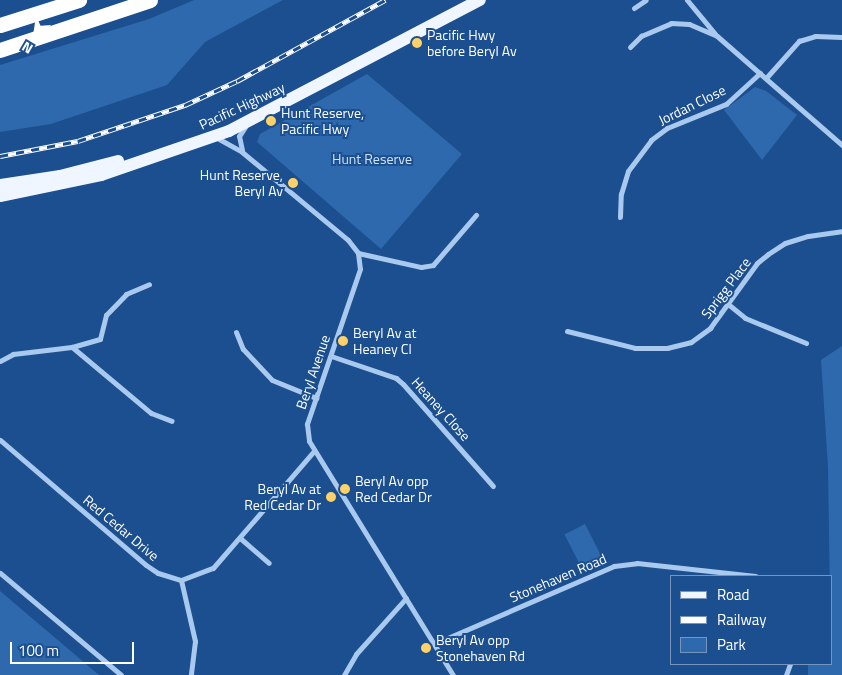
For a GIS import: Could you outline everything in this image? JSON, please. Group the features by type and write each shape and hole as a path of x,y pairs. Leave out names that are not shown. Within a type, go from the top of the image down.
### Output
{"highway":[{"path":"0,25 79,0"},
{"path":"0,50 150,0"}],"main road":[{"name":"Pacific Highway","path":"0,184 100,166 212,128 266,104 461,0"},
{"name":"Pacific Highway","path":"0,196 101,175 206,140 255,118 480,0"}],"street":[{"path":"634,8 646,0"},
{"path":"687,0 717,36 842,145"},
{"path":"630,48 641,36 671,23 689,24 717,36"},
{"path":"766,78 799,41 815,36 842,37"},
{"name":"Jordan Close","path":"620,217 621,194 628,171 651,140 666,128 726,104 760,73"},
{"path":"242,152 238,136 255,118"},
{"path":"206,140 221,138 242,152 348,240 358,253 421,267 433,265 476,214"},
{"name":"Sprigg Place","path":"567,331 634,348 666,348 691,342 710,328 757,263 768,254 785,243 808,236 842,231"},
{"name":"Beryl Avenue","path":"358,253 360,270 307,424 313,452 436,642 453,675"},
{"path":"0,361 13,354 72,347 100,339 106,315 126,294 150,284"},
{"path":"728,304 745,318 806,343"},
{"path":"236,332 243,349 272,380 316,398"},
{"path":"72,347 151,413 172,421"},
{"name":"Heaney Close","path":"331,356 396,378 492,486"},
{"name":"Red Cedar Drive","path":"0,440 146,565 158,573 181,580"},
{"path":"191,675 195,664 195,641 181,580 213,568 313,452"},
{"path":"240,538 269,563"},
{"name":"Stonehaven Road","path":"436,642 614,566 637,563 746,575"},
{"path":"0,573 121,675"},
{"path":"344,675 356,654 406,598"}],"green space":[{"path":"194,0 283,0 205,42 167,85 51,124 0,132 0,65 149,19"},
{"name":"Hunt Reserve","path":"367,74 462,154 381,249 257,142 260,134"},
{"path":"755,87 766,91 797,115 762,160 724,110"},
{"path":"842,346 842,675 808,675 808,665 832,665 832,575 830,575 828,467 821,360"},
{"path":"585,524 603,560 583,570 565,534"},
{"path":"0,591 99,675 0,675"}],"railway":[{"path":"0,156 78,141 185,105 237,81 385,0"}],"place":[{"name":"Pacific Hwy before Beryl Av","path":"417,43"},
{"name":"Hunt Reserve, Pacific Hwy","path":"271,121"},
{"name":"Hunt Reserve, Beryl Av","path":"293,183"},
{"name":"Beryl Av at Heaney Cl","path":"343,341"},
{"name":"Beryl Av opp Red Cedar Dr","path":"345,489"},
{"name":"Beryl Av at Red Cedar Dr","path":"331,497"},
{"name":"Beryl Av opp Stonehaven Rd","path":"426,648"}]}
